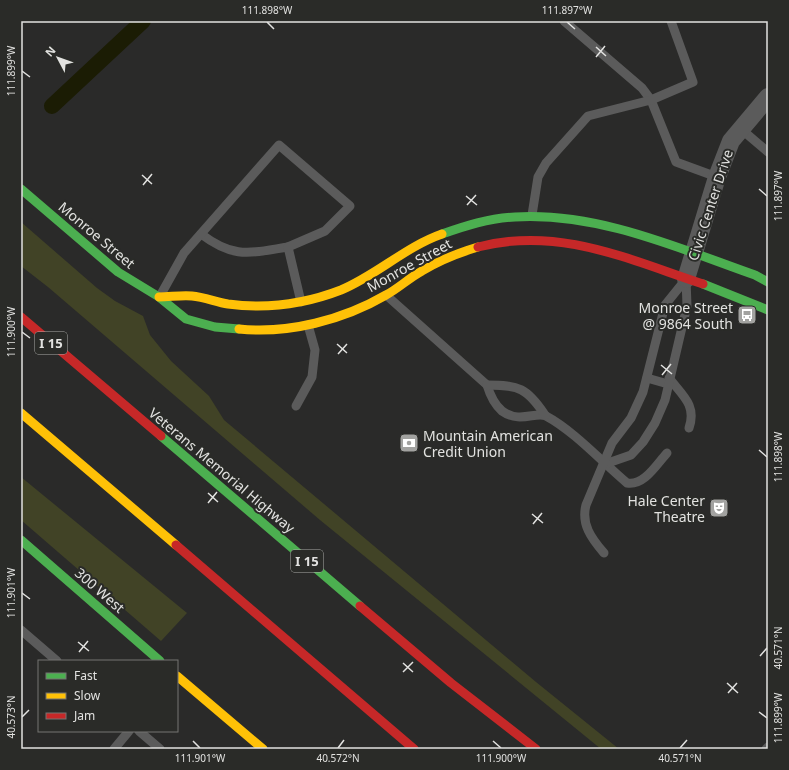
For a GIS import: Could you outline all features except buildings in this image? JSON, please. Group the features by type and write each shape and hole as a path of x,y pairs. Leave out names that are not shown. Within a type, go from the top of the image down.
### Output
{"main road":[{"name":"Monroe Street","path":"21,189 118,272 159,297 186,319 215,327 246,330 277,330 308,326 346,314 386,295 421,271 457,253 494,243 529,239 562,241 595,248 750,301 768,310"},
{"name":"Monroe Street","path":"159,297 194,296 218,302 245,306 273,306 301,302 329,294 355,283 405,252 431,238 458,227 508,216 532,215 559,216 585,220 613,227 694,254 768,282"},
{"name":"Veterans Memorial Highway","path":"21,317 451,682 536,749"},
{"path":"21,413 414,749"},
{"name":"300 West","path":"21,540 159,660"},
{"path":"178,678 263,749"}],"street":[{"name":"Civic Center Drive","path":"686,279 717,177 731,141 768,97"}],"lane":[{"path":"564,21 642,88 651,100 676,162 717,177"},
{"path":"532,215 538,177 546,163 588,116 651,100 693,82 670,21"},
{"path":"741,129 768,152"},
{"path":"159,297 172,271 184,253 279,145 350,206 325,231 288,247 245,253 229,251 216,245 201,234"},
{"path":"288,247 301,302"},
{"path":"604,553 591,538 585,523 584,513 605,464 612,443 631,418 643,392 665,305 686,279"},
{"path":"605,464 631,455 643,442 655,422 665,400 687,306 686,279"},
{"path":"386,295 487,385 492,400 501,410 512,417 545,415"},
{"path":"296,406 312,377 315,350 308,326"},
{"path":"647,378 669,381 688,401 692,411 689,428"},
{"path":"487,385 518,387 534,399 545,415 586,446 627,483 634,484 641,481 667,453"},
{"path":"21,630 56,660"},
{"path":"114,749 128,732"},
{"path":"140,732 160,749"}],"green space":[{"path":"21,222 97,288 115,301 143,316 150,335 171,361 209,396 224,420 536,682 619,749 601,749 320,520 48,287 21,266"},
{"path":"21,477 187,613 161,641 21,520"}],"waterway":[{"path":"52,106 143,21"}],"traffic: fast":[{"path":"21,189 118,272 159,297 186,319 215,327 239,329"},
{"path":"442,234 477,223 505,218 546,217 577,220 607,226 667,243 755,275 768,282"},
{"path":"703,284 768,310"},
{"path":"161,436 360,606"},
{"path":"21,540 159,660"}],"traffic: slow":[{"path":"159,297 192,296 228,304 257,306 285,304 314,299 354,284 403,253 442,234"},
{"path":"239,329 258,330 296,327 352,312 386,295 436,263 456,254 478,247"},
{"path":"21,413 176,545"},
{"path":"178,677 263,749"}],"traffic: jam":[{"path":"478,247 508,242 537,240 565,243 592,248 620,256 703,284"},
{"path":"21,317 161,436"},
{"path":"176,545 414,749"},
{"path":"360,606 451,683 536,749"}],"place":[{"name":"Monroe Street @ 9864 South","path":"747,315"},
{"name":"Mountain American Credit Union","path":"409,443"},
{"name":"Hale Center Theatre","path":"719,508"}]}
